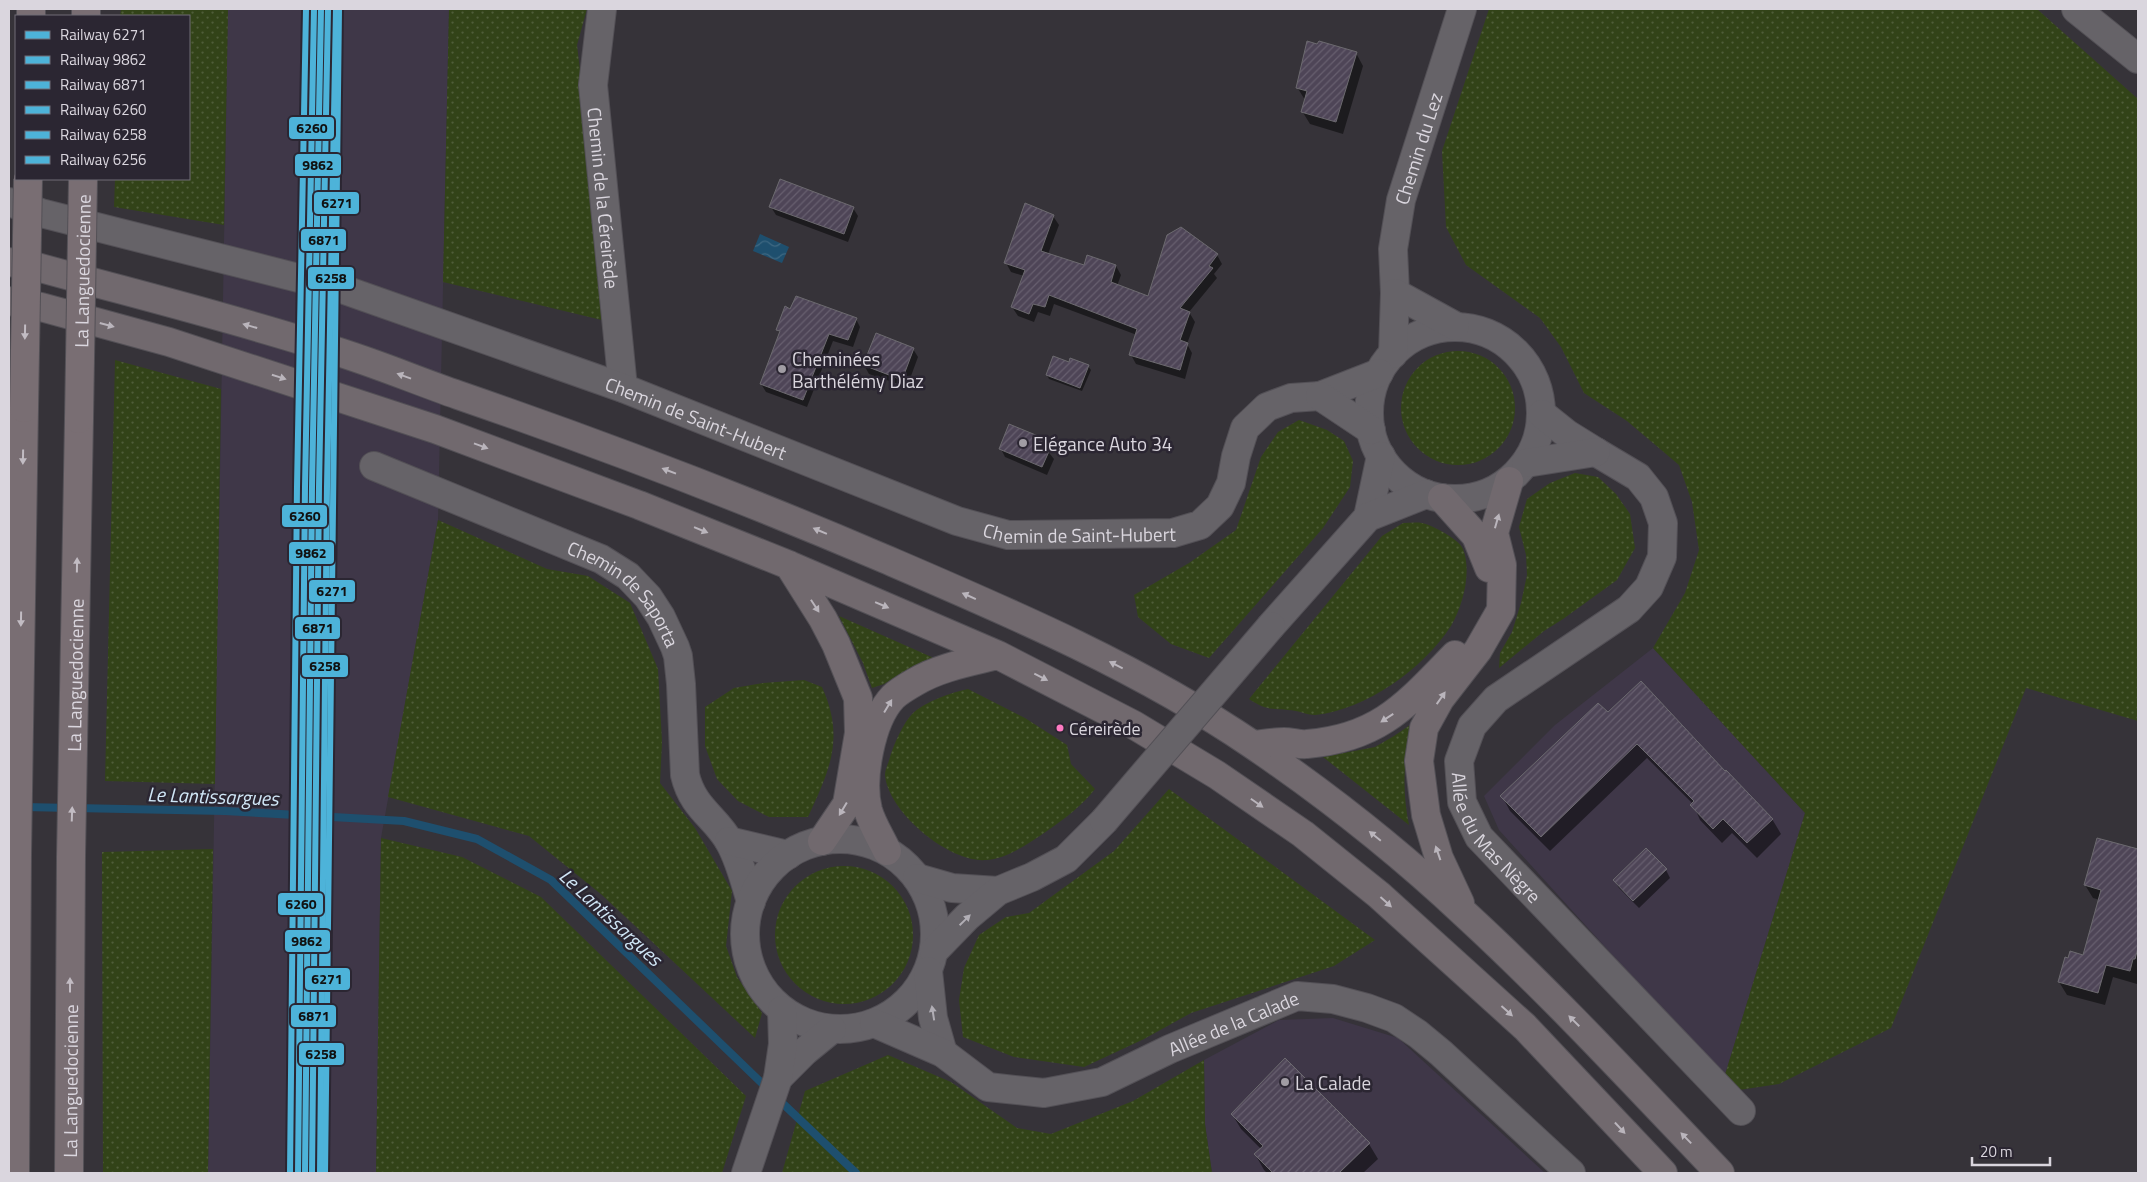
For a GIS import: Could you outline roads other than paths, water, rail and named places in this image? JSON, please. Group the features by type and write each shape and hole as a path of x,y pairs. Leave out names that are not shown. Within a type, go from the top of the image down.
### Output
{"highway":[{"path":"15,1173 16,856 28,180"},
{"name":"La Languedocienne","path":"69,1173 70,857 83,180"}],"main road":[{"path":"9,262 38,267 330,349 610,448 772,511 1052,633 1160,687 1254,745 1333,802 1399,855 1465,914 1600,1047 1720,1173"},
{"path":"9,301 41,307 169,342 435,429 639,505 789,565 998,655 1134,724 1217,775 1303,834 1378,895 1525,1027 1663,1173"},
{"path":"1465,914 1439,858 1432,835 1422,797 1419,761 1424,728 1440,699 1478,650 1501,610 1502,565 1494,532 1517,472"},
{"path":"1254,745 1283,742 1305,745 1350,738 1374,726 1404,707 1456,654 1485,618 1490,570 1476,536 1434,496"},
{"path":"789,565 832,636 858,698 859,733 847,804 822,841"},
{"path":"887,851 869,812 866,800 870,745 879,721 893,698 915,682 940,670 998,655"}],"street":[{"name":"Chemin de la Céreirède","path":"602,9 593,85 623,388"},
{"name":"Chemin du Lez","path":"1386,363 1395,293 1393,249 1401,200 1462,9"},
{"path":"2076,9 2138,59"},
{"name":"Chemin de Saint-Hubert","path":"9,202 41,213 342,289 623,388 957,521 1008,535 1173,533 1200,525 1220,506 1231,483 1236,456 1245,428 1267,407 1291,398 1320,396 1386,363"},
{"path":"1395,293 1455,326"},
{"path":"1455,326 1482,330 1507,343 1526,362 1538,387 1542,414 1535,448 1517,472 1488,493 1465,499 1434,496 1408,486 1393,472 1381,456 1371,430 1369,408 1373,388 1386,363 1406,342 1438,328 1455,326"},
{"path":"1320,396 1371,430"},
{"name":"Allée du Mas Nègre","path":"1542,414 1567,434 1638,477 1654,497 1663,523 1662,557 1649,587 1629,609 1496,698 1472,726 1459,761 1462,802 1479,837 1741,1111"},
{"path":"1517,472 1596,452"},
{"path":"943,1054 933,1018 931,961 935,932 933,913 927,895 917,878 904,863 887,851 855,840 822,841 804,846 788,855 766,875 751,902 746,925 746,949 753,972 765,993 782,1010 806,1023 832,1029 846,1029 874,1023 891,1014 906,1002 918,988 931,961 967,917 998,892 1066,859 1104,822 1271,626 1368,517 1381,456"},
{"name":"Chemin de Saporta","path":"374,466 601,559 628,576 648,597 661,617 678,656 688,788 701,808 729,842 743,874 751,902"},
{"path":"1368,517 1434,496"},
{"path":"729,842 788,855"},
{"path":"917,878 952,888 998,892"},
{"name":"Allée de la Calade","path":"874,1023 943,1054 988,1088 1044,1093 1102,1082 1170,1048 1297,996 1333,1000 1367,1008 1394,1018 1418,1034 1448,1059 1571,1173"},
{"path":"746,1173 778,1078 783,1044 782,1010"},
{"path":"778,1078 805,1051 832,1029"}],"water":[{"path":"760,234 789,247 782,263 753,251"}],"waterway":[{"name":"Le Lantissargues","path":"23,807 225,811 404,821 477,839 551,880 769,1090"},
{"name":"Le Lantissargues","path":"777,1098 856,1173"}],"rail line":[{"name":"6256","path":"290,1173 297,487 306,9"},
{"name":"6260","path":"298,1173 305,487 314,9"},
{"name":"9862","path":"305,1173 312,487 321,9"},
{"name":"6871","path":"312,1173 319,487 328,9"},
{"name":"6258","path":"320,1173 327,487 336,9"},
{"name":"6271","path":"325,1173 339,9"}],"place":[{"name":"Cheminées Barthélémy Diaz","path":"782,369"},
{"name":"Elégance Auto 34","path":"1023,443"},
{"name":"Céreirède","path":"1060,728"},
{"name":"La Calade","path":"1285,1082"}]}
